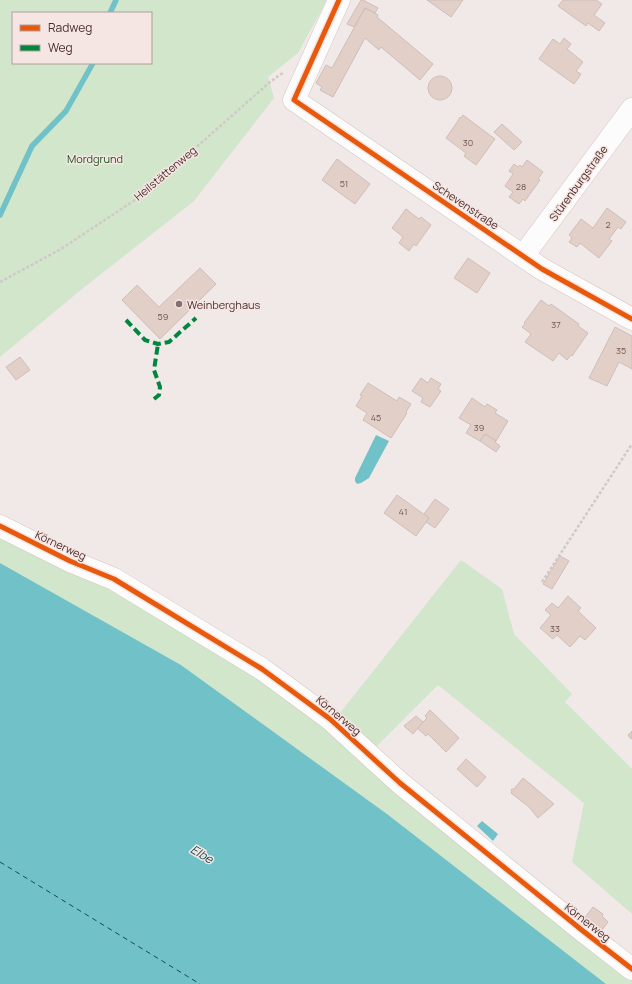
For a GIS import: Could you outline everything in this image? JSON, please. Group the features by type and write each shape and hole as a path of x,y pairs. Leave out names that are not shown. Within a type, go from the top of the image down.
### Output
{"street":[{"name":"Schevenstraße","path":"339,0 294,100 542,269 632,319"},
{"name":"Stürenburgstraße","path":"523,256 632,109"},
{"name":"Körnerweg","path":"0,526 70,561 114,579 262,669 330,719 400,783 632,968"}],"path":[{"path":"542,582 632,444"}],"green space":[{"name":"Mordgrund","path":"0,0 327,0 298,53 268,77 274,98 194,201 82,289 0,357"},
{"path":"0,531 67,565 258,674 632,976 632,984 606,984 387,814 181,665 0,563"},
{"path":"461,560 502,589 514,634 572,694 565,702 632,769 632,914 572,862 584,803 438,685 374,749 340,713"}],"water":[{"path":"376,435 389,441 369,478 357,484 355,478"},
{"name":"Elbe","path":"0,563 181,665 387,814 606,984 0,984"},
{"path":"482,821 498,834 493,841 477,826"}],"building":[{"path":"361,0 378,8 375,13 365,8 354,27 347,24"},
{"path":"427,0 463,0 451,17"},
{"path":"563,0 596,0 602,4 594,15 605,23 599,31 588,23 586,26 558,6"},
{"path":"365,8 378,15 377,17 433,64 420,80 381,47 379,50 365,38 333,97 320,90 322,87 316,83 326,65 332,68"},
{"path":"564,38 571,44 567,49 583,62 576,71 581,74 574,84 539,59 553,39 560,44"},
{"path":"440,76 445,77 451,83 451,93 445,99 440,100 435,99 429,93 428,88 429,83 435,77"},
{"path":"463,115 495,139 476,165 464,156 466,153 446,138 460,117 461,118"},
{"path":"502,124 522,142 514,150 494,132"},
{"path":"337,159 370,184 355,204 322,180"},
{"path":"527,160 543,172 538,179 540,180 525,201 523,199 519,204 509,197 513,192 505,186 513,174 509,171 514,164 518,167 520,165 522,167"},
{"path":"607,208 626,222 621,229 618,227 609,239 612,241 599,258 580,243 577,247 569,242 572,238 569,235 581,219 593,228"},
{"path":"406,209 419,219 421,217 431,225 416,246 414,244 409,251 399,243 403,237 392,228"},
{"path":"468,258 490,273 477,293 454,278"},
{"name":"Weinberghaus","path":"200,268 216,284 160,339 122,300 137,285 159,307"},
{"path":"541,300 549,306 551,304 579,324 578,326 588,333 572,356 571,355 567,360 559,353 553,361 525,342 531,334 522,327"},
{"path":"615,327 632,336 632,369 619,362 607,386 589,378"},
{"path":"20,357 30,370 16,380 6,367"},
{"path":"421,378 428,383 431,378 441,384 438,389 441,391 430,407 421,402 423,398 412,391"},
{"path":"368,383 397,401 399,397 411,404 391,438 363,420 367,413 356,406 362,396 360,395"},
{"path":"472,398 485,407 487,404 497,410 495,413 508,421 496,441 485,434 480,441 466,433 471,425 459,418"},
{"path":"485,434 496,441 495,442 500,446 496,452 480,441"},
{"path":"397,495 429,518 416,536 384,513"},
{"path":"435,499 449,509 435,528 426,522 429,518 424,514"},
{"path":"560,556 569,561 552,589 543,584"},
{"path":"568,596 581,608 578,611 596,628 585,640 580,636 570,647 557,635 553,639 540,628 551,615 545,610 552,603 558,608"},
{"path":"430,710 459,738 446,752 428,734 426,736 417,728 427,718 425,716"},
{"path":"416,716 423,722 413,734 404,726"},
{"path":"632,731 632,739 628,735"},
{"path":"466,759 486,777 477,787 457,769"},
{"path":"523,778 554,804 538,818 529,807 511,793 511,790 514,789"},
{"path":"593,907 603,914 602,916 608,922 599,934 582,921"}],"waterway":[{"path":"110,12 116,0"},
{"path":"0,215 32,146 66,111 92,64"}],"ferry route":[{"path":"0,862 200,984"}],"marked path":[{"path":"126,320 145,340 158,344 169,342 196,318"},
{"path":"154,399 159,395 160,387 154,370 158,344"}],"cycle path":[{"path":"339,0 294,100 542,269 632,319"},
{"path":"0,526 70,561 114,579 262,669 330,719 400,783 632,969"}],"place":[{"name":"Weinberghaus","path":"179,304"}]}
